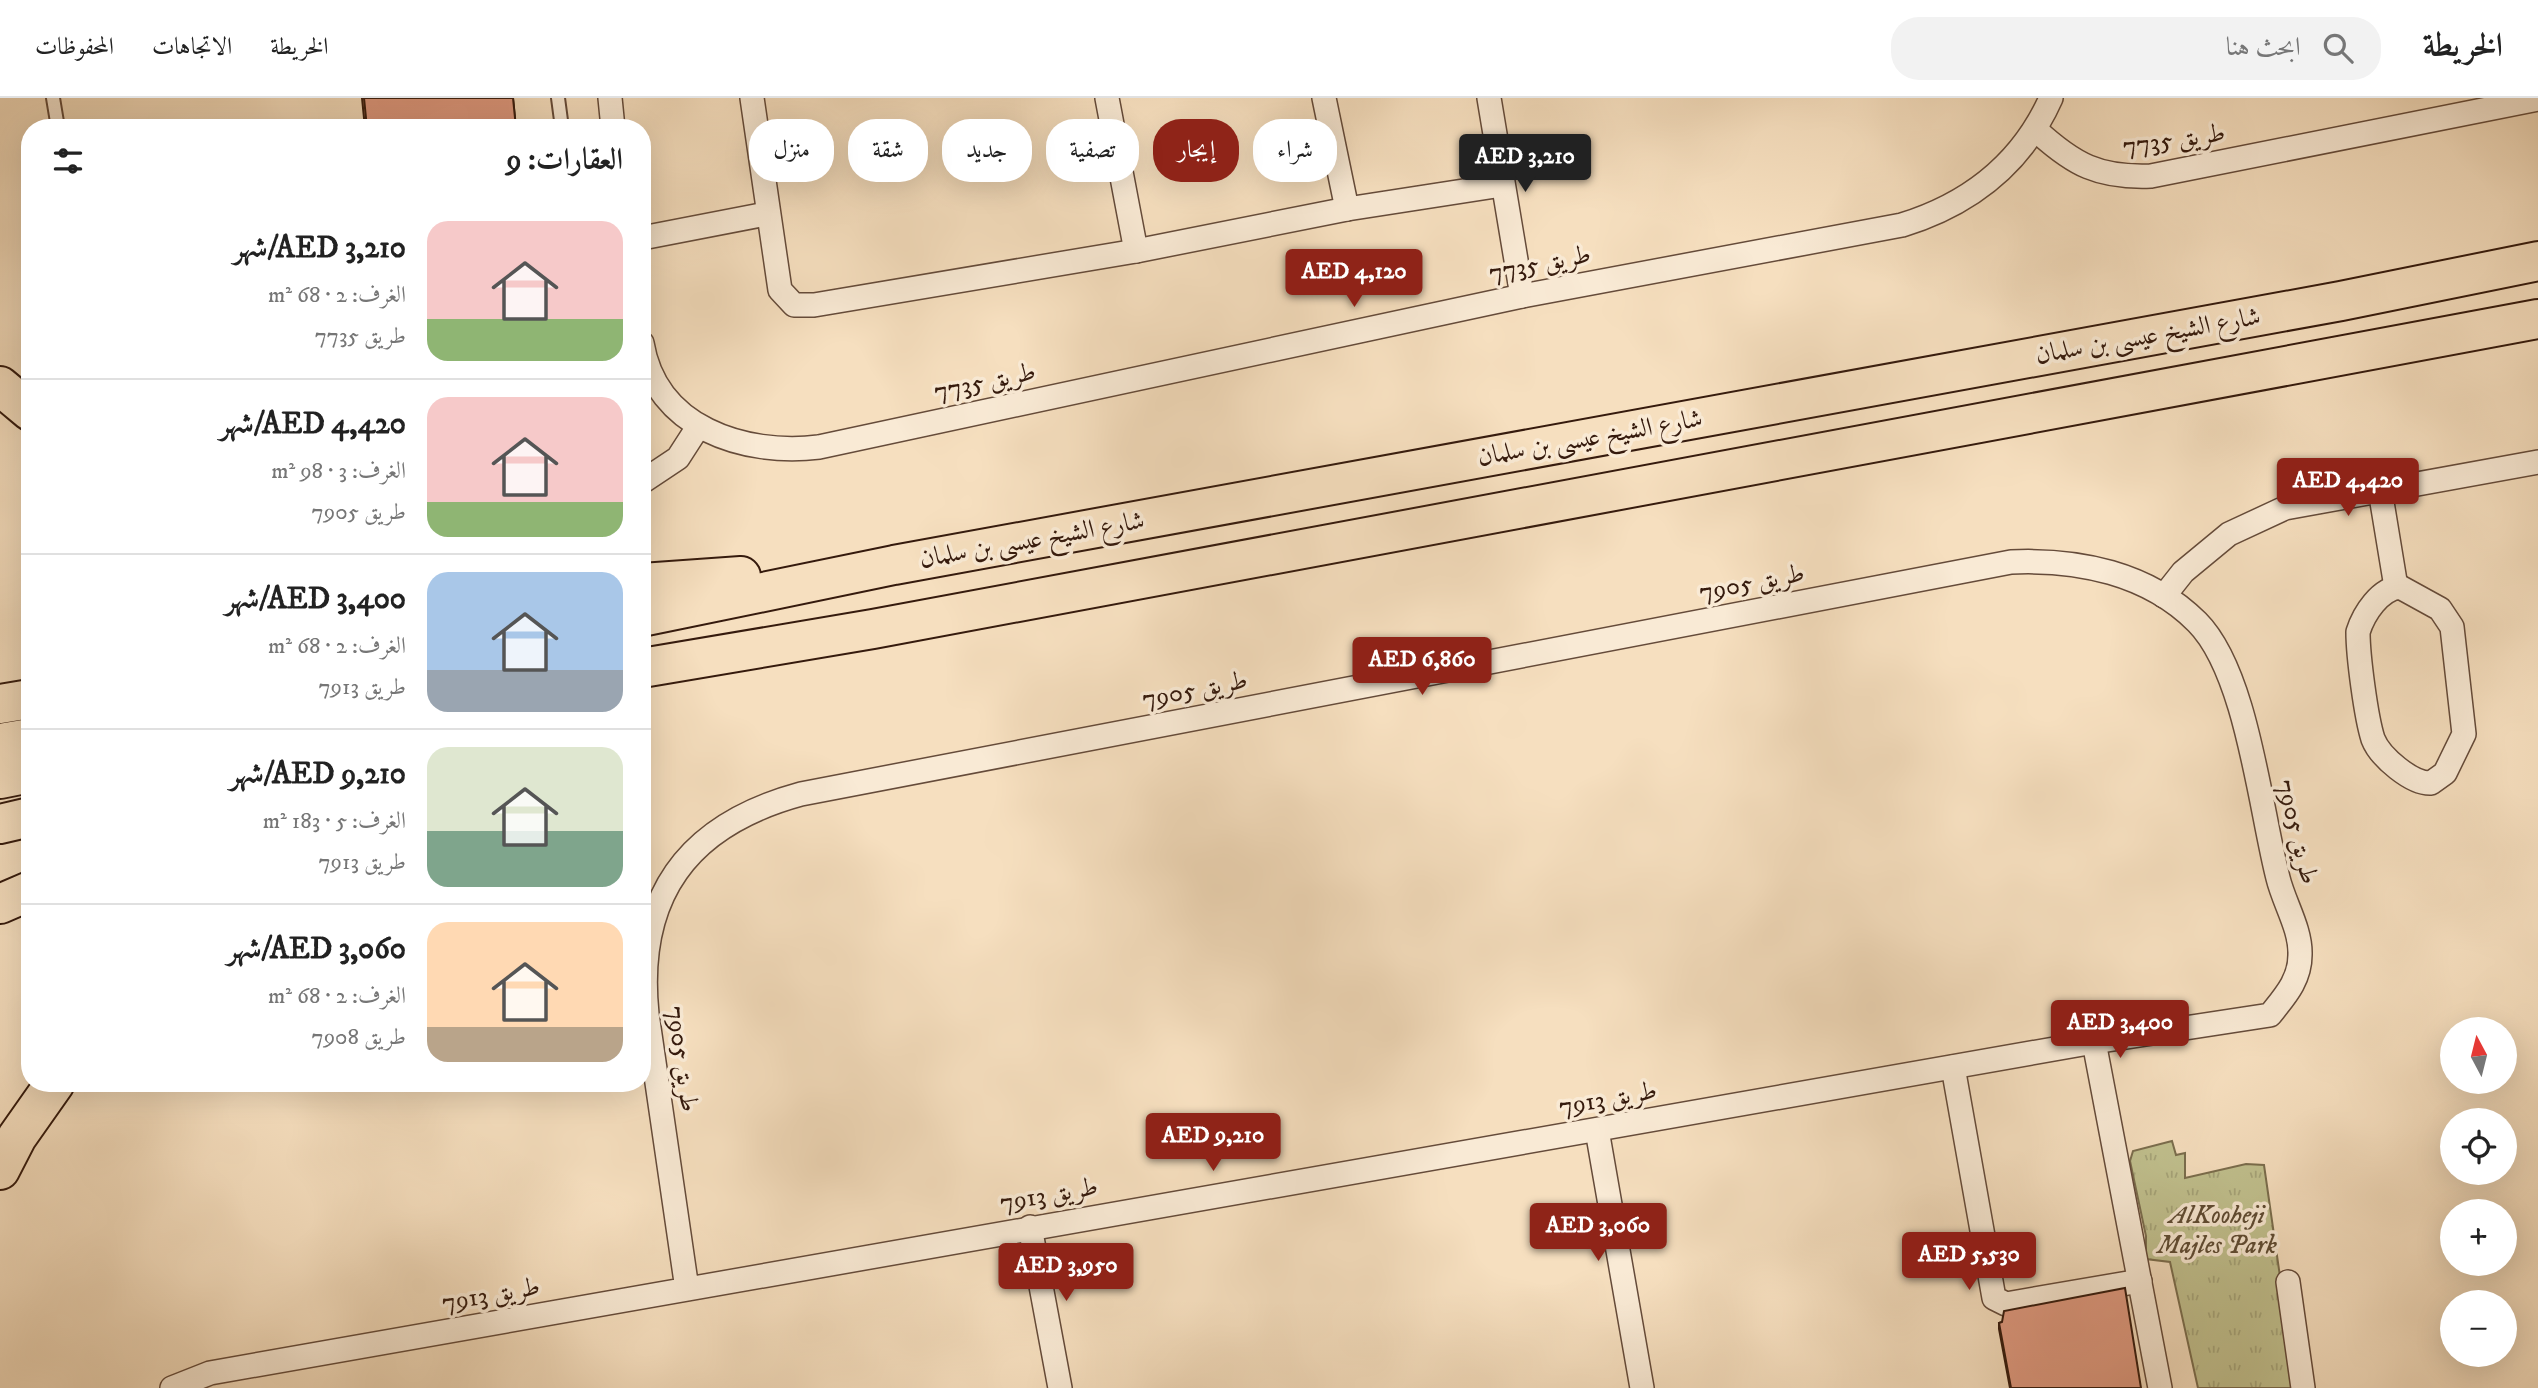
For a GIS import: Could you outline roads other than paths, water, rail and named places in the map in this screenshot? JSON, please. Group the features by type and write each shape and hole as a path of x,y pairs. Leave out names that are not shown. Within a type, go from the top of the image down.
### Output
{"highway":[{"name":"شارع الشيخ عيسى بن سلمان","path":"651,615 894,565 2341,301 2538,261"},
{"name":"شارع الشيخ عيسى بن سلمان","path":"651,666 873,629 2538,319"},
{"path":"0,386 21,404"},
{"path":"651,582 894,565"},
{"path":"651,689 873,629"},
{"path":"0,704 21,700"},
{"path":"0,743 21,739"},
{"path":"0,779 21,775"},
{"path":"0,824 21,819"},
{"path":"0,904 21,895"},
{"path":"0,1170 17,1137 49,1092"}],"street":[{"path":"610,98 612,119"},
{"path":"752,98 766,214 780,290 794,305 814,305 1136,251 1348,209 1502,184"},
{"path":"1107,98 1136,251"},
{"path":"1324,98 1348,209"},
{"path":"1489,98 1522,296"},
{"name":"طريق 7735","path":"651,371 665,396 698,427 757,447 819,447 1522,296 1902,225 1927,218 1951,207 1993,178 2036,130 2051,98"},
{"name":"طريق 7735","path":"2036,130 2059,151 2086,167 2118,178 2151,177 2538,99"},
{"path":"651,236 766,214"},
{"path":"651,476 678,458 698,427"},
{"path":"2164,596 2205,551 2256,519 2285,508 2538,462"},
{"path":"2380,490 2396,587"},
{"name":"طريق 7905","path":"651,927 658,904 676,871 701,843 731,820 764,804 801,794 2011,562 2042,561 2106,570 2164,596 2182,608 2212,640 2233,679 2278,880 2301,952 2295,981 2270,1015"},
{"path":"2396,587 2409,590 2440,608 2452,627 2464,734 2445,774 2431,783 2415,779 2384,755 2372,732 2358,632 2363,619 2381,595 2396,587"},
{"name":"طريق 7913","path":"172,1388 210,1373 1030,1227 2094,1042 2270,1015"},
{"name":"طريق 7905","path":"651,1042 687,1289"},
{"path":"2094,1042 2160,1388"},
{"path":"1953,1067 1994,1298 2006,1304 2140,1281"},
{"path":"1597,1130 1642,1388"},
{"path":"1030,1227 1060,1388"},
{"path":"2288,1282 2303,1388"}],"lane":[{"path":"53,98 56,119"},
{"path":"558,98 561,119"}],"park label":[{"name":"AlKooheji Majles Park","path":"2217,1230"}]}
